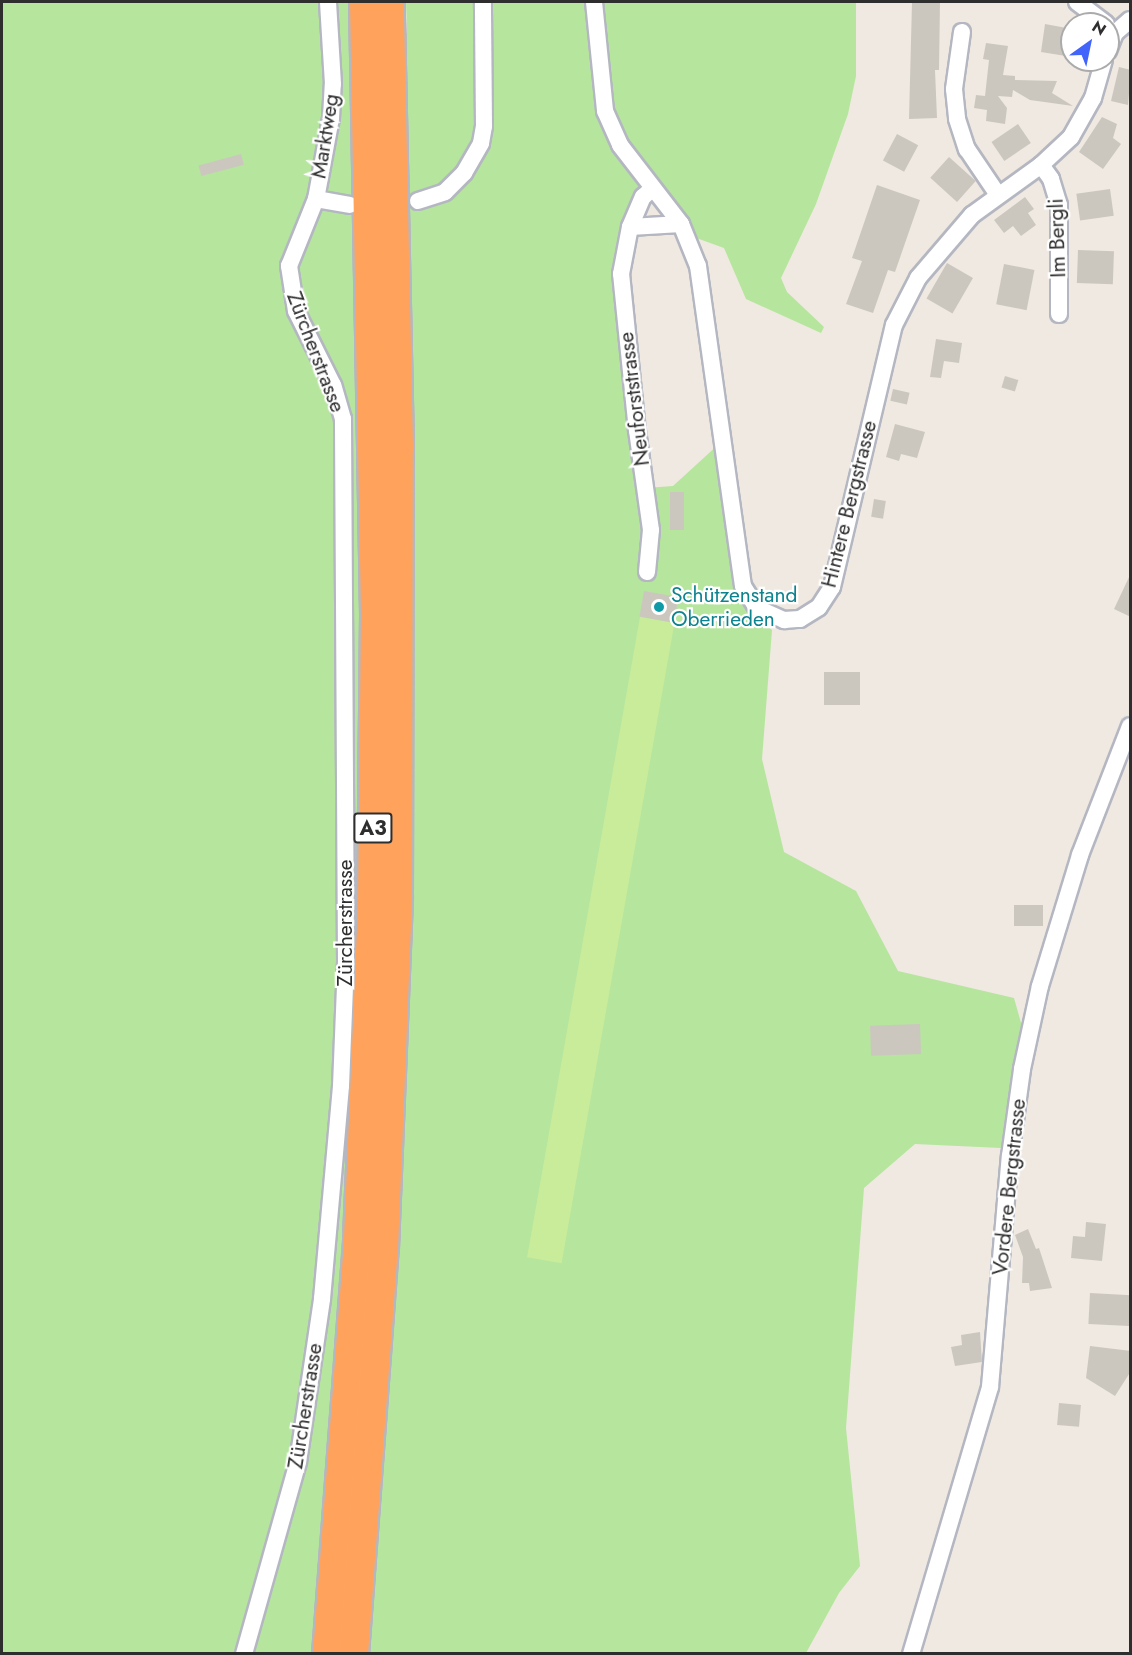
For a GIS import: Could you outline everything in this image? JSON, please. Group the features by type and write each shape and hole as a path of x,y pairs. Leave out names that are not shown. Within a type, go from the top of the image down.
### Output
{"highway":[{"name":"A3","path":"327,1653 357,1262 372,902 375,614 364,2"},
{"name":"A3","path":"354,1653 383,1259 398,886 399,447 390,2"}],"street":[{"name":"Marktweg","path":"316,199 333,84 328,2"},
{"path":"418,201 445,192 464,173 481,143 484,126 483,2"},
{"name":"Hintere Bergstrasse","path":"594,2 605,111 620,145 681,224 698,266 704,298 720,444 743,586 748,598 770,617 800,619 819,607 832,587 894,325 918,278 942,245 972,214 1041,165 1082,121 1100,72"},
{"path":"1077,2 1090,12"},
{"path":"962,32 954,89 957,119 967,149 998,195"},
{"name":"Im Bergli","path":"1041,165 1051,179 1059,205 1059,314"},
{"name":"Neuforststrasse","path":"647,572 651,530 622,300 621,274 630,226 643,197 653,188"},
{"path":"316,199 349,205"},
{"name":"Zürcherstrasse","path":"244,1653 298,1462 322,1299 341,1086 346,961 343,419 333,385 296,311 289,276 293,246 316,199"},
{"path":"630,226 681,224"},
{"name":"Vordere Bergstrasse","path":"910,1653 990,1388 1010,1156 1022,1069 1040,986 1080,855 1131,726"}],"green space":[{"path":"2,2 348,2 349,33 407,33 406,2 856,2 856,76 848,114 816,204 781,278 787,292 824,327 821,333 746,299 724,248 688,235 653,188 625,247 646,488 673,486 720,443 734,598 772,630 762,759 784,852 856,891 898,971 1014,998 1023,1030 1001,1148 915,1144 864,1188 846,1428 860,1566 839,1593 806,1653 2,1654"},
{"path":"640,617 674,623 562,1263 527,1257"}],"building":[{"path":"912,2 940,2 939,70 935,70 937,118 909,119"},
{"path":"1045,24 1060,27 1060,55 1041,52"},
{"path":"986,43 1008,46 1003,75 1015,76 1015,80 1057,81 1052,93 1073,106 1030,100 1013,90 1012,97 998,96 1007,108 1005,124 986,121 987,110 974,108 976,95 985,96 989,60 983,59"},
{"path":"1120,67 1131,70 1128,105 1111,101"},
{"path":"1102,117 1117,124 1113,138 1121,144 1103,169 1079,152"},
{"path":"1018,124 1031,143 1004,161 991,142"},
{"path":"897,134 918,145 904,172 883,160"},
{"path":"241,154 244,165 201,176 198,165"},
{"path":"949,157 976,181 957,202 930,178"},
{"path":"877,185 920,200 895,272 888,270 873,313 846,304 862,261 852,258"},
{"path":"1110,189 1114,216 1080,220 1076,194"},
{"path":"1025,197 1034,209 1028,213 1036,225 1021,236 1013,226 1004,233 994,220"},
{"path":"1078,250 1114,251 1113,284 1077,283"},
{"path":"947,263 973,278 952,314 926,299"},
{"path":"1004,264 1034,270 1027,310 996,304"},
{"path":"936,339 962,343 959,363 944,361 941,378 930,377"},
{"path":"1005,376 1018,380 1015,392 1001,387"},
{"path":"893,389 910,393 907,405 890,401"},
{"path":"895,424 925,432 917,458 901,454 899,461 886,457"},
{"path":"670,492 684,492 684,530 670,530"},
{"path":"874,499 886,501 883,519 871,517"},
{"path":"1131,573 1131,617 1114,609"},
{"name":"Schützenstand Oberrieden","path":"644,591 678,597 674,623 639,617"},
{"path":"824,672 860,672 860,705 824,705"},
{"path":"1014,905 1043,905 1043,926 1014,926"},
{"path":"920,1024 921,1054 871,1056 870,1026"},
{"path":"1086,1222 1106,1224 1102,1261 1071,1258 1073,1236 1085,1237"},
{"path":"1028,1229 1036,1249 1039,1248 1052,1288 1030,1291 1029,1283 1022,1283 1023,1257 1015,1235"},
{"path":"1090,1293 1130,1295 1129,1326 1088,1324"},
{"path":"980,1332 982,1362 955,1366 951,1347 962,1345 961,1335"},
{"path":"1090,1346 1131,1351 1131,1371 1115,1396 1086,1378"},
{"path":"1059,1403 1081,1405 1079,1427 1057,1425"}],"place":[{"name":"Schützenstand Oberrieden","path":"659,607"}]}
